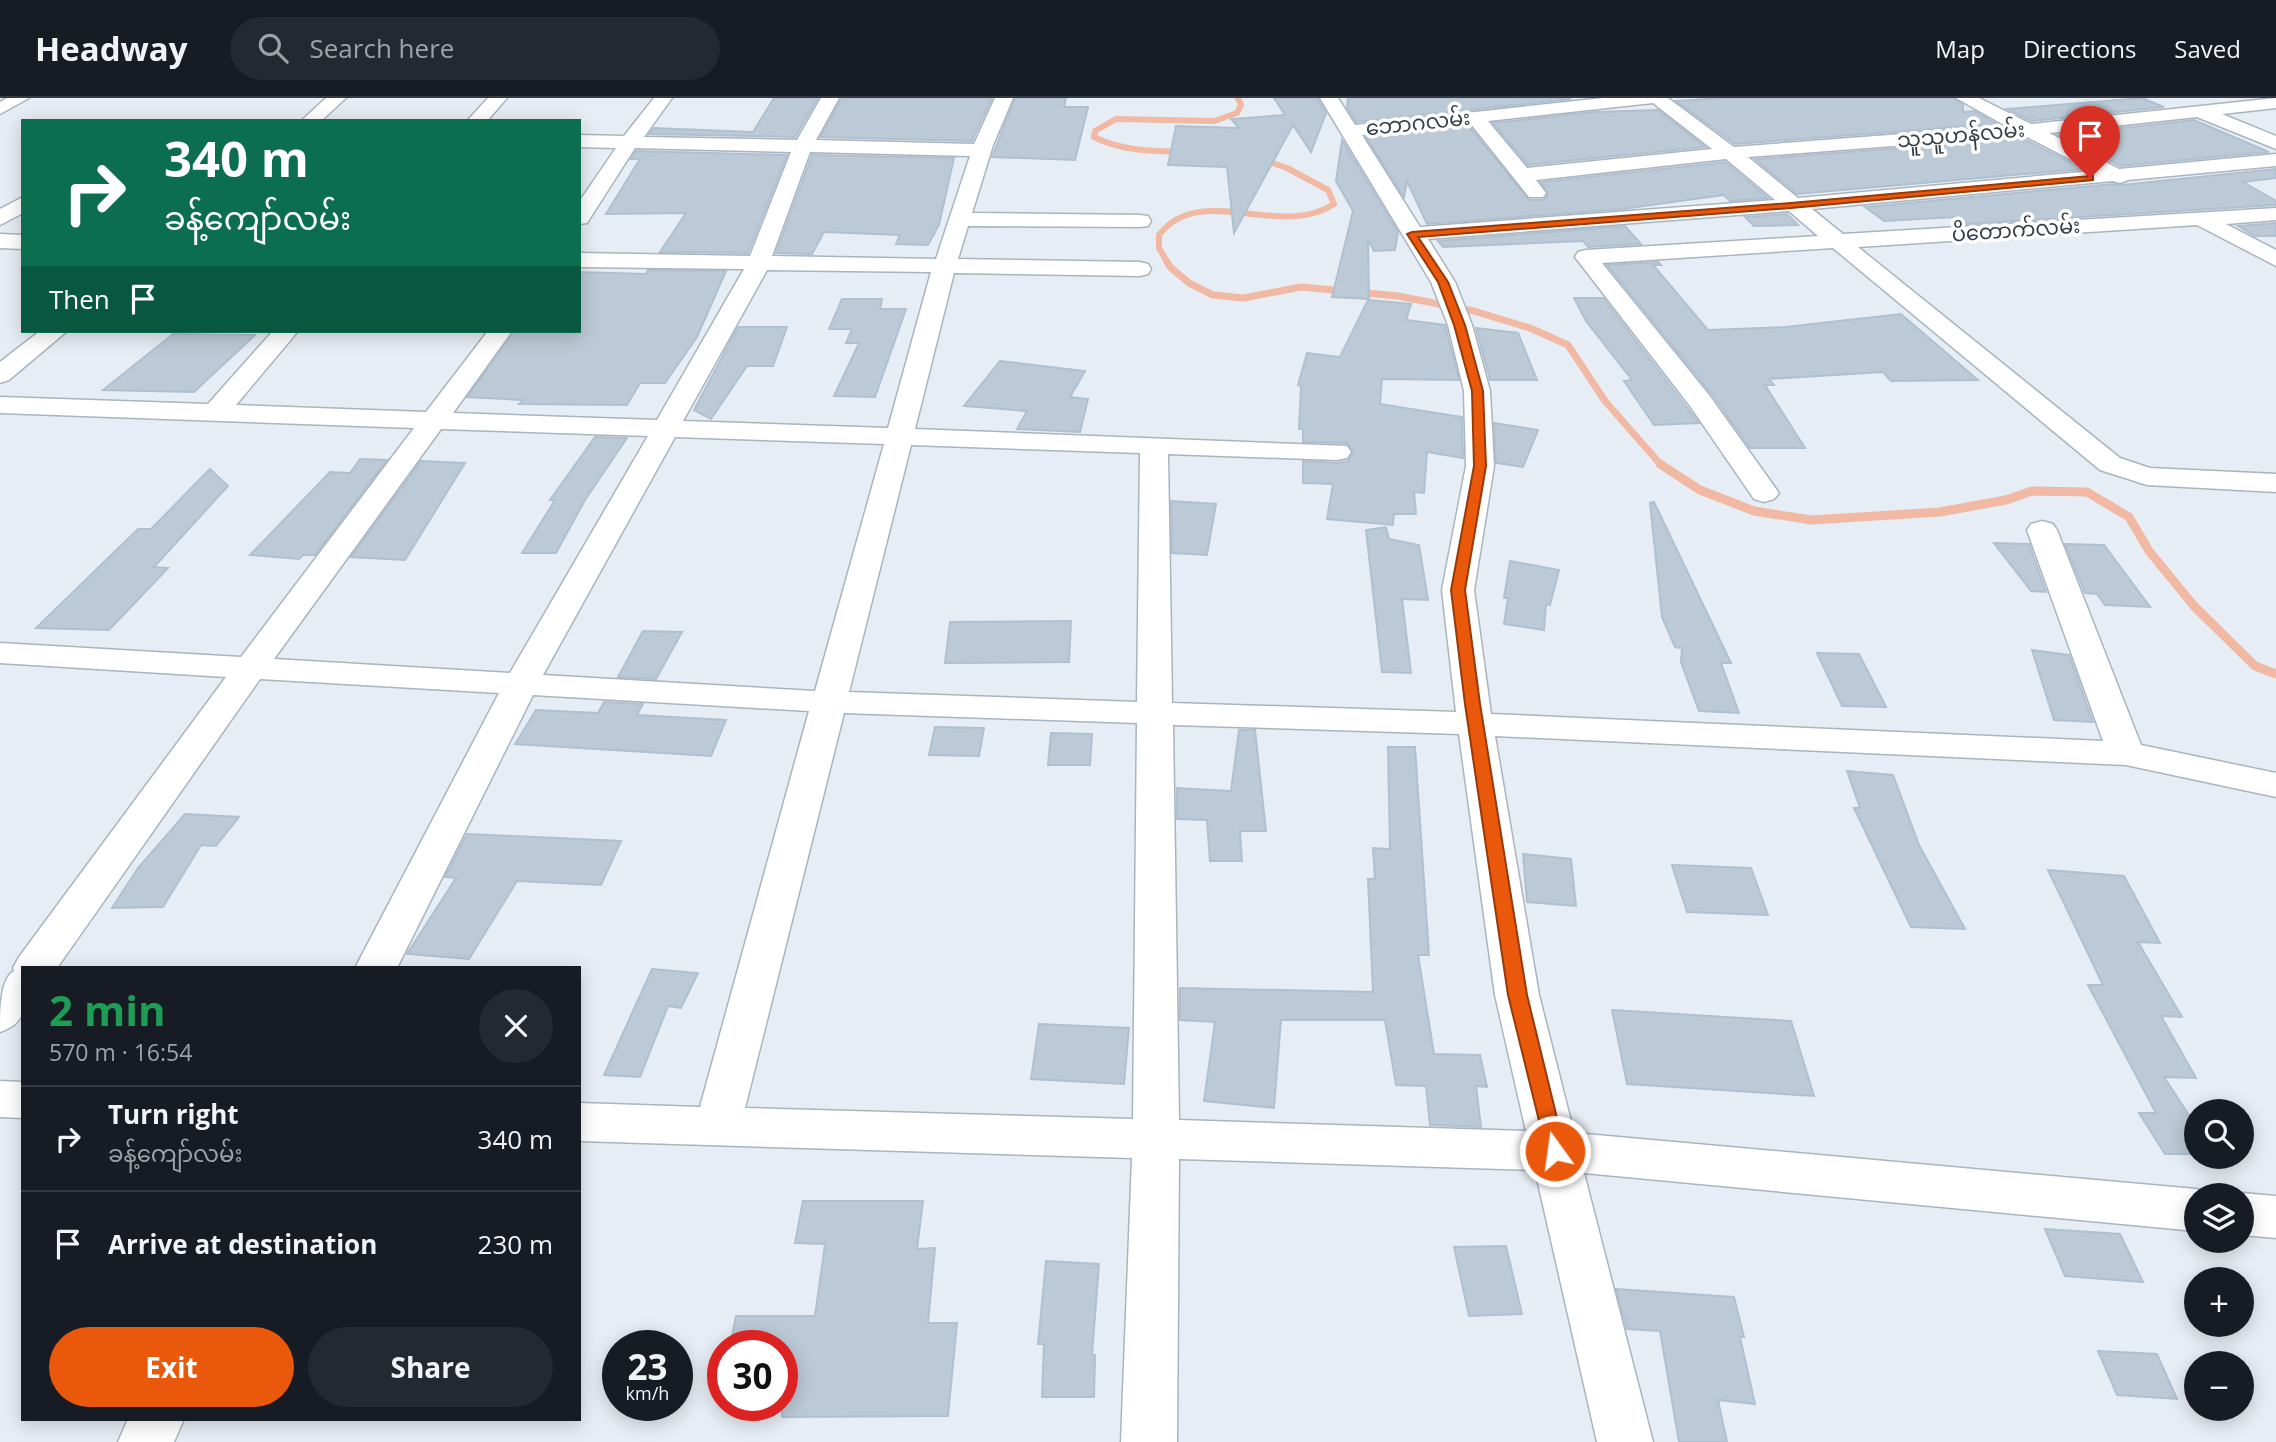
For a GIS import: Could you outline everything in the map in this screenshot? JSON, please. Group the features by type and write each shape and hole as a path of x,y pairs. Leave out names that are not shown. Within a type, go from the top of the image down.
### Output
{"street":[{"path":"4,120 20,98"},
{"path":"312,119 337,98"},
{"path":"478,119 498,98"},
{"path":"581,215 663,98"},
{"path":"377,966 521,684 758,265 802,148 830,98"},
{"path":"717,1128 944,268 982,149 1004,98"},
{"path":"1329,98 1443,282 1460,325 1477,391 1480,466 1458,590 1475,724 1517,995 1625,1442"},
{"path":"1655,98 1730,153 2110,464 2147,476 2276,483"},
{"name":"ဘောဂလမ်း","path":"1350,131 1655,98"},
{"path":"1965,98 2276,259"},
{"path":"2166,98 2276,143"},
{"name":"သူသူဟန်လမ်း","path":"1521,175 1730,153 2028,130 2276,103"},
{"path":"1475,117 1700,401 1764,493"},
{"path":"581,141 802,148 982,149"},
{"path":"1412,234 1791,205 2276,160"},
{"path":"0,219 21,204"},
{"name":"ပိတောက်လမ်း","path":"1586,257 2276,214"},
{"path":"959,219 1140,221"},
{"path":"0,241 21,242"},
{"path":"581,260 944,268 1140,269"},
{"path":"0,375 52,333"},
{"path":"215,413 284,333"},
{"path":"35,966 250,668 499,333"},
{"path":"0,405 1337,452"},
{"path":"1149,1442 1156,1140 1154,446"},
{"path":"2042,530 2126,753"},
{"path":"0,653 829,702 1475,724 2126,753 2276,785"},
{"path":"0,1015 21,987"},
{"path":"0,1099 21,1100"},
{"path":"581,1122 1555,1151 2184,1209"},
{"path":"2254,1215 2276,1217"},
{"path":"146,1442 156,1421"}],"building":[{"path":"774,98 818,98 795,137 649,134 654,128 753,132"},
{"path":"842,98 992,98 972,141 820,137"},
{"path":"1015,98 1066,98 1064,107 1088,107 1075,160 992,157"},
{"path":"1274,98 1317,98 1326,113 1311,152 1293,125 1234,233 1227,167 1168,165 1176,126 1239,128 1231,119 1285,115"},
{"path":"1348,98 1570,99 1356,122 1347,107"},
{"path":"1721,98 1954,98 1963,105 1963,112 1974,111 1997,124 1735,144 1676,101"},
{"path":"2142,98 2164,107 2031,121 2007,109"},
{"path":"1658,110 1705,147 1528,165 1493,123 1594,112"},
{"path":"2194,120 2269,152 2120,166 2058,135"},
{"path":"1469,126 1529,200 1543,200 1548,195 1541,182 1725,162 1768,198 1730,201 1724,195 1622,209 1427,224 1407,181 1404,197 1366,137"},
{"path":"2024,139 2084,169 1797,194 1755,159"},
{"path":"1342,140 1398,232 1395,250 1374,251 1368,240 1369,299 1332,297 1353,211 1336,181"},
{"path":"636,151 787,155 748,253 660,252 686,213 606,214 640,159 631,159"},
{"path":"812,155 954,158 939,225 928,245 896,244 900,235 824,232 812,254 776,253"},
{"path":"2276,169 2276,178 2243,182 2276,201 2276,205 1966,224 1956,217 1884,221 1865,207 2121,185"},
{"path":"1787,214 1798,225 1754,226 1745,217"},
{"path":"2276,223 2276,236 2255,236 2238,226"},
{"path":"1625,226 1641,244 1588,247 1583,241 1443,247 1438,241"},
{"path":"1658,262 1661,265 1653,265 1708,330 1785,327 1901,314 1978,380 1891,381 1883,372 1769,379 1774,385 1765,385 1805,448 1750,448 1711,393 1607,265"},
{"path":"648,270 726,271 697,337 665,383 640,383 627,405 519,404 523,400 467,397 514,333 581,333 581,272 646,274"},
{"path":"1574,298 1603,298 1699,423 1654,425 1624,381 1632,380 1586,321"},
{"path":"842,299 882,299 880,309 906,309 875,397 834,396 859,343 846,343 852,329 829,329"},
{"path":"1368,300 1411,304 1406,320 1445,325 1459,380 1382,379 1380,404 1462,417 1463,458 1427,452 1424,493 1414,492 1416,514 1394,514 1393,525 1327,519 1333,484 1303,483 1303,461 1338,463 1348,461 1353,453 1347,443 1303,442 1303,429 1299,429 1301,386 1298,385 1307,353 1340,357"},
{"path":"738,327 787,327 773,366 747,366 711,419 694,410"},
{"path":"1476,328 1518,333 1537,380 1490,380"},
{"path":"173,334 255,335 194,392 103,390"},
{"path":"1000,361 1085,371 1070,397 1088,399 1080,432 1017,429 1027,411 964,406"},
{"path":"1494,423 1538,430 1523,467 1496,463"},
{"path":"595,437 627,438 585,500 556,553 522,553 555,500 550,500"},
{"path":"360,459 387,460 315,555 303,555 299,559 250,555 330,472 350,473"},
{"path":"421,461 465,463 405,560 351,557"},
{"path":"210,469 228,486 154,567 168,568 109,630 36,628 138,529 151,529"},
{"path":"1171,501 1216,504 1207,555 1172,553"},
{"path":"1654,502 1731,663 1721,663 1739,713 1699,711 1681,662 1682,648 1675,647 1662,617 1650,503"},
{"path":"1386,527 1389,539 1419,545 1428,600 1402,599 1411,673 1382,672 1366,530"},
{"path":"1994,543 2029,544 2046,592 2031,591"},
{"path":"2065,544 2104,545 2150,607 2105,605 2097,594 2085,593"},
{"path":"1510,561 1559,570 1550,605 1546,604 1544,630 1504,624 1508,598 1504,598"},
{"path":"1071,621 1069,662 945,663 950,622"},
{"path":"643,631 682,632 656,679 618,677"},
{"path":"2032,650 2069,655 2093,722 2054,720"},
{"path":"1817,653 1859,654 1886,707 1842,706"},
{"path":"604,702 643,704 637,715 726,720 711,756 515,744 536,710 598,713"},
{"path":"935,727 984,728 979,756 929,755"},
{"path":"1239,730 1255,730 1266,831 1240,831 1242,861 1210,861 1207,820 1177,819 1177,788 1231,791"},
{"path":"1051,733 1092,734 1090,765 1048,765"},
{"path":"1388,747 1415,747 1429,955 1418,955 1434,1054 1480,1055 1487,1087 1476,1086 1481,1127 1430,1125 1426,1086 1396,1085 1385,1020 1281,1020 1274,1108 1204,1101 1215,1022 1180,1020 1180,988 1373,992 1368,879 1375,879 1373,848 1390,849"},
{"path":"1847,771 1893,775 1919,845 1965,929 1911,927 1854,808 1860,808"},
{"path":"185,814 239,817 216,846 201,845 163,907 112,908 138,868"},
{"path":"467,834 621,841 601,885 517,881 469,959 407,954 456,878 445,877"},
{"path":"1523,854 1571,859 1576,906 1527,902"},
{"path":"1672,865 1751,868 1768,915 1687,912"},
{"path":"2048,870 2124,876 2160,943 2138,942 2182,1017 2161,1016 2196,1078 2164,1077 2184,1108 2184,1154 2165,1154 2139,1113 2156,1113 2088,985 2103,985"},
{"path":"652,969 698,973 681,1008 668,1006 640,1077 604,1075"},
{"path":"1612,1010 1791,1021 1814,1096 1627,1084"},
{"path":"1039,1024 1129,1028 1124,1084 1031,1079"},
{"path":"803,1201 923,1201 917,1249 935,1248 928,1323 957,1323 948,1416 798,1417 798,1330 733,1330 736,1316 815,1316 825,1244 795,1243"},
{"path":"2045,1229 2120,1234 2143,1282 2065,1276"},
{"path":"1506,1246 1522,1314 1469,1316 1454,1247"},
{"path":"1046,1261 1099,1264 1092,1355 1095,1355 1094,1397 1042,1397 1044,1344 1038,1344"},
{"path":"1616,1289 1734,1297 1744,1337 1740,1337 1755,1404 1718,1400 1727,1442 1679,1442 1660,1331 1627,1329"},
{"path":"2098,1351 2157,1354 2177,1399 2117,1395"}],"waterway":[{"path":"1182,152 1115,145 1094,137 1095,131 1116,119 1214,121 1237,113 1241,105 1238,98"},
{"path":"1167,262 1159,248 1159,235 1176,220 1196,212 1290,216 1313,213 1334,204 1328,190 1287,168 1261,159"},
{"path":"1166,260 1170,267 1189,283 1213,295 1243,298 1301,287 1398,296 1474,311 1530,328 1568,345 1605,401 1661,464"},
{"path":"1661,464 1700,490 1754,511 1811,520 1940,512 2006,500 2032,491 2087,492 2129,517 2149,551 2194,606 2255,666 2276,674"}],"route":[{"path":"1555,1151 1517,995 1472,704 1458,590 1480,466 1477,391 1460,325 1443,282 1412,234 1791,205 2090,178"}]}
